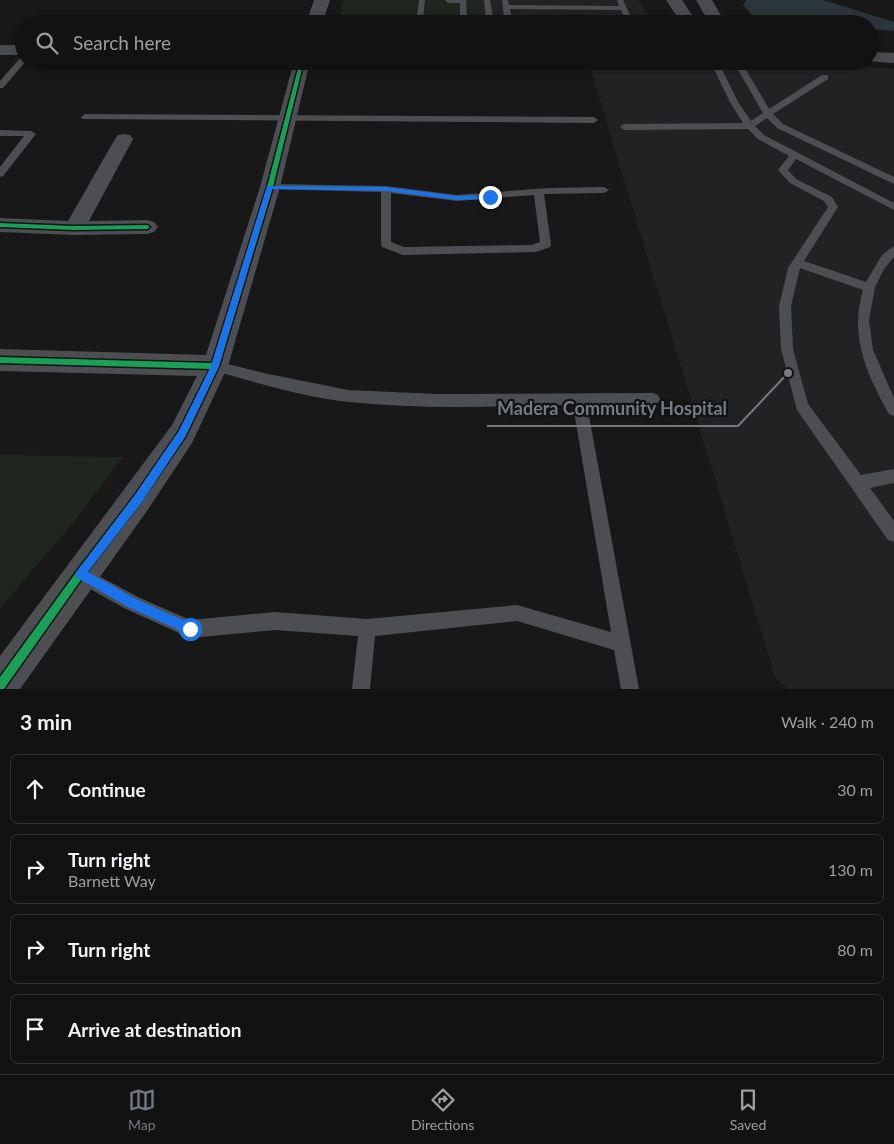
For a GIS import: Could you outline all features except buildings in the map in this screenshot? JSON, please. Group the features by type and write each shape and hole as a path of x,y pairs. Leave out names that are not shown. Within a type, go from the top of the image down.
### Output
{"highway":[{"path":"674,0 684,15"},
{"path":"704,0 713,15"}],"main road":[{"path":"317,15 322,0"},
{"path":"0,50 15,50"},
{"path":"879,57 894,58"}],"street":[{"path":"0,686 80,574 138,498 182,434 215,366 270,187 300,70"},
{"path":"74,228 124,139"},
{"path":"0,225 74,228 147,227"},
{"path":"0,360 215,366"}],"lane":[{"path":"448,1 463,0 464,15"},
{"path":"488,0 489,15"},
{"path":"620,0 627,15"},
{"path":"422,15 424,1"},
{"path":"506,3 624,8"},
{"path":"449,9 464,9"},
{"path":"0,86 15,70"},
{"path":"719,70 748,126 760,137 894,207"},
{"path":"742,70 768,114 780,126 894,181"},
{"path":"624,127 748,126 826,77"},
{"path":"85,117 594,120"},
{"path":"0,133 30,134 0,174"},
{"path":"795,155 783,170 793,181 828,199 833,207 796,264 785,306 787,349 802,406 894,534"},
{"path":"270,187 386,189 457,198 539,192 604,190"},
{"path":"386,189 386,244 403,251 532,249 546,244 539,192"},
{"path":"894,250 876,272 870,288 864,312 863,333 880,382 894,410"},
{"path":"796,264 870,288"},
{"path":"215,366 268,380 348,396 437,400 653,399"},
{"path":"579,399 630,689"},
{"path":"857,483 894,476"},
{"path":"80,574 132,603 190,629 275,621 367,628 517,613 621,643"},
{"path":"361,689 367,628"}],"shaded area":[{"path":"344,0 498,0 500,15 340,15"},
{"path":"498,0 638,0 647,15 500,15"},
{"path":"746,0 823,0 871,15 752,15 743,5"},
{"path":"879,17 894,22 894,31 879,30"},
{"path":"894,69 894,689 788,689 775,677 591,70"},
{"path":"0,455 123,457 68,529 0,608"}],"cycle path":[{"path":"0,686 80,574 138,498 182,434 215,366 270,187 300,70"},
{"path":"0,225 74,228 147,227"},
{"path":"0,360 215,366"}],"place":[{"name":"Madera Community Hospital","path":"788,373"}],"route":[{"path":"190,629 132,603 80,574 138,498 182,434 215,366 270,187 386,189 457,198 490,197"}]}
